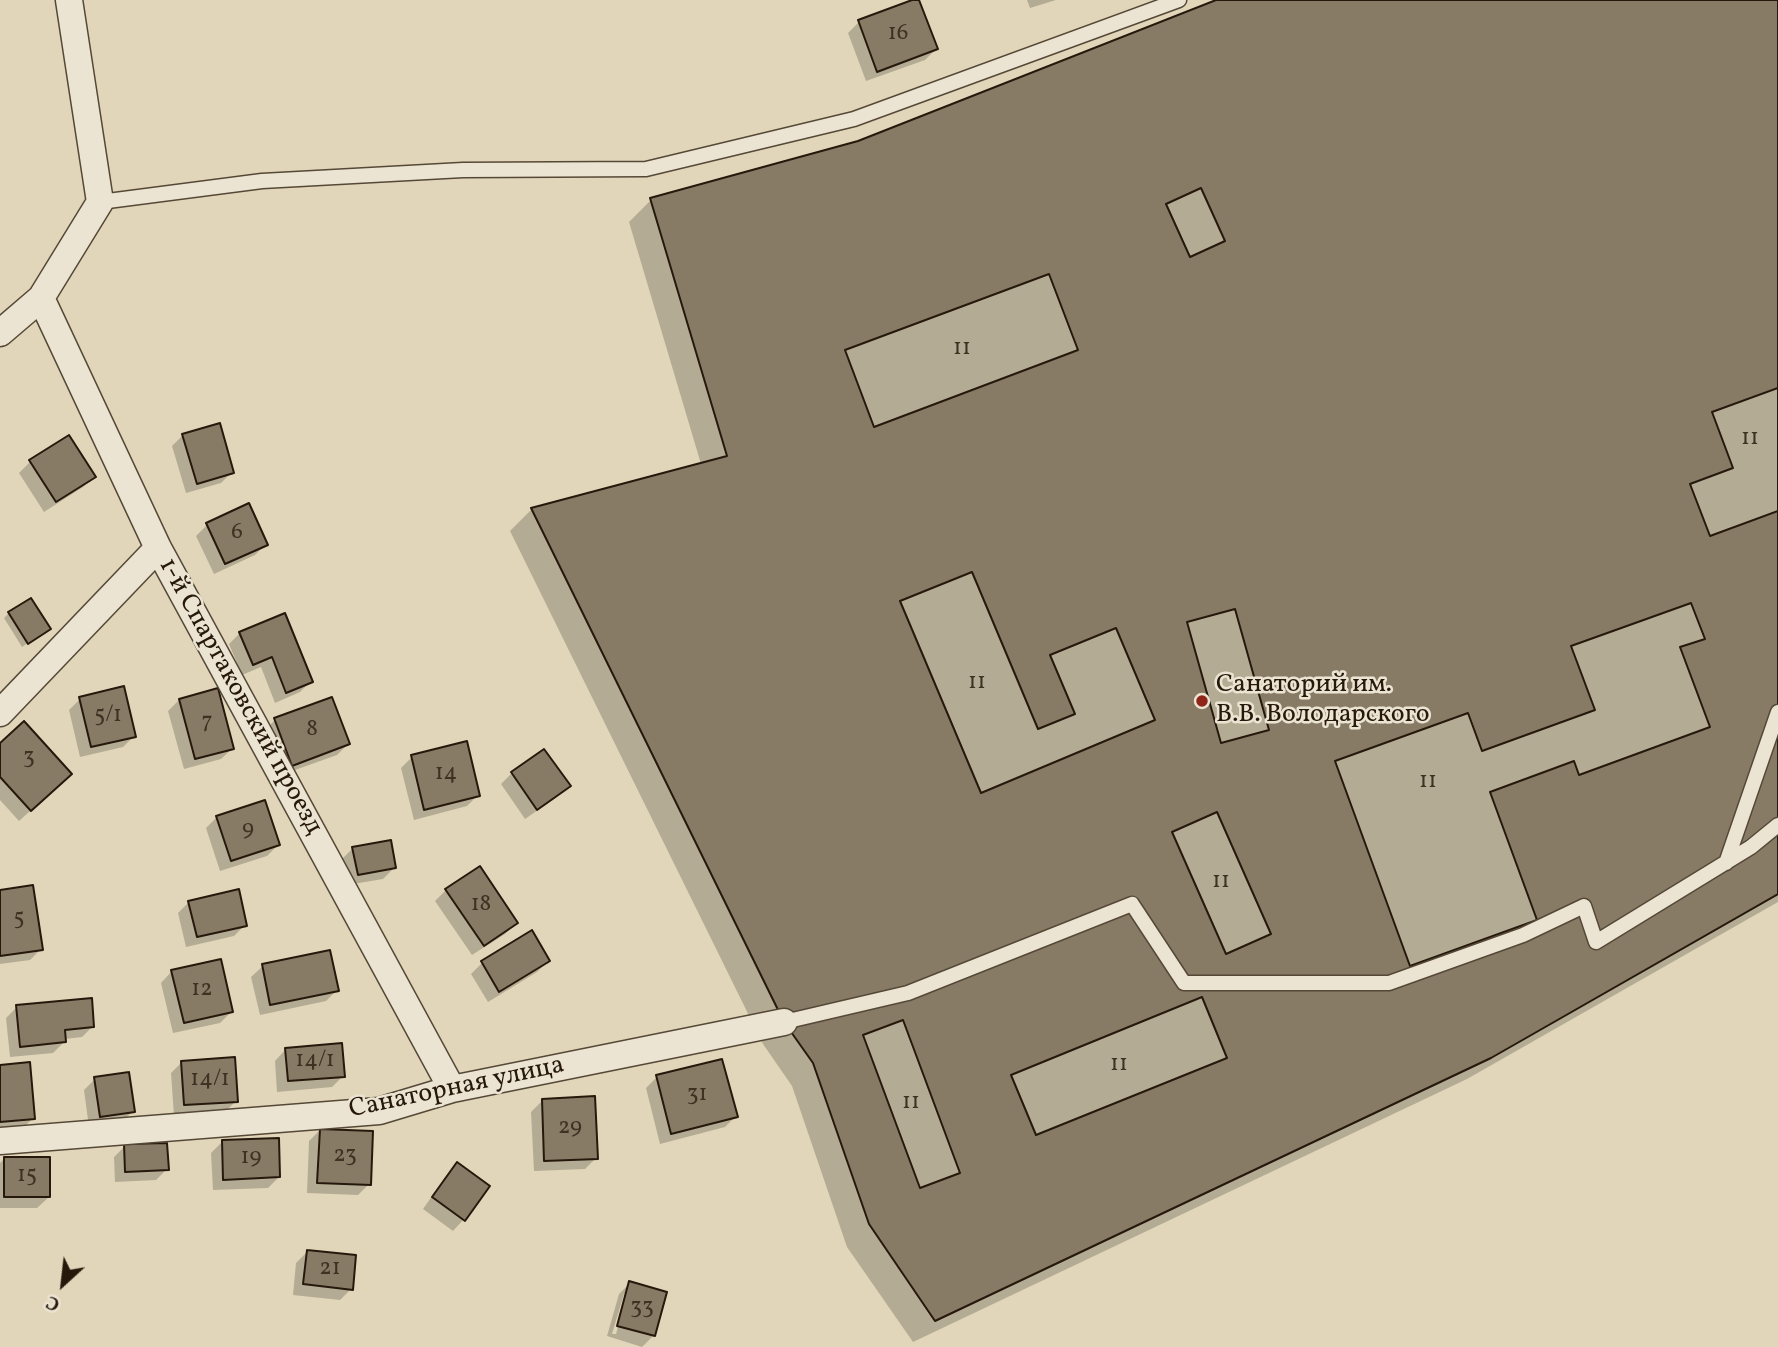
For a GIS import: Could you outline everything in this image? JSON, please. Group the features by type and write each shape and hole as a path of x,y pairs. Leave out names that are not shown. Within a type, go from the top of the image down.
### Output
{"street":[{"path":"0,333 41,298 100,202 69,0"},
{"name":"1-й Спартаковский проезд","path":"41,298 158,548 452,1089"},
{"path":"0,713 158,548"},
{"name":"Санаторная улица","path":"0,1141 379,1111 452,1089 785,1022"}],"lane":[{"path":"100,202 262,180 463,170 646,169 854,118 1179,0"},
{"path":"1726,863 1778,712"},
{"path":"785,1022 908,993 1132,904 1184,983 1390,983 1523,935 1584,906 1596,942 1751,847 1778,825"}],"building":[{"path":"912,0 919,0 938,49 877,72 858,20"},
{"name":"Санаторий им. В.В. Володарского","path":"1216,0 1778,0 1778,894 1491,1058 935,1321 869,1224 813,1063 784,1022 531,508 727,456 650,198 858,141"},
{"path":"1201,188 1225,241 1190,257 1166,204"},
{"path":"1049,274 1078,350 874,427 845,350"},
{"path":"1778,388 1778,511 1710,536 1690,484 1733,468 1712,412"},
{"path":"220,423 234,473 197,484 182,434"},
{"path":"69,435 96,477 56,502 29,460"},
{"path":"249,503 268,545 225,564 206,523"},
{"path":"972,572 1038,729 1075,714 1050,655 1116,628 1155,720 981,793 900,601"},
{"path":"31,598 51,629 28,644 8,612"},
{"path":"1691,603 1705,639 1680,647 1710,727 1579,775 1574,761 1490,792 1537,920 1410,966 1335,761 1468,713 1482,751 1595,710 1571,646"},
{"path":"1235,609 1269,730 1221,743 1187,622"},
{"path":"285,613 313,682 286,693 272,657 253,665 239,632"},
{"path":"124,686 136,737 91,747 79,697"},
{"path":"218,688 234,749 195,759 179,699"},
{"path":"332,697 350,744 292,766 274,718"},
{"path":"24,721 72,774 31,811 0,777 0,743"},
{"path":"467,741 480,796 424,810 411,755"},
{"path":"544,749 571,786 537,810 511,772"},
{"path":"265,800 280,845 231,861 216,816"},
{"path":"1217,812 1271,934 1226,954 1172,832"},
{"path":"391,840 396,868 358,875 352,847"},
{"path":"480,866 518,923 484,946 445,889"},
{"path":"33,885 43,950 0,956 0,890"},
{"path":"239,889 247,926 197,937 188,901"},
{"path":"532,930 550,961 499,992 481,961"},
{"path":"330,950 339,991 270,1005 262,964"},
{"path":"221,959 233,1012 184,1023 171,970"},
{"path":"1202,997 1227,1058 1036,1135 1011,1075"},
{"path":"92,998 94,1027 65,1030 66,1042 20,1047 16,1005"},
{"path":"903,1020 960,1173 920,1188 863,1035"},
{"path":"342,1043 345,1077 288,1081 285,1048"},
{"path":"235,1057 238,1102 184,1105 181,1061"},
{"path":"722,1059 738,1117 671,1134 656,1075"},
{"path":"30,1062 35,1119 0,1122 0,1065"},
{"path":"129,1072 135,1112 100,1117 94,1077"},
{"path":"595,1096 598,1159 544,1161 542,1099"},
{"path":"320,1129 373,1131 371,1185 317,1183"},
{"path":"279,1138 280,1177 223,1180 222,1140"},
{"path":"167,1143 169,1170 125,1172 124,1144"},
{"path":"4,1157 50,1157 50,1197 4,1197"},
{"path":"457,1162 490,1186 465,1221 432,1197"},
{"path":"307,1250 356,1255 353,1290 303,1284"},
{"path":"629,1281 667,1292 655,1336 617,1326"}],"place":[{"name":"Санаторий им. В.В. Володарского","path":"1202,701"}]}
